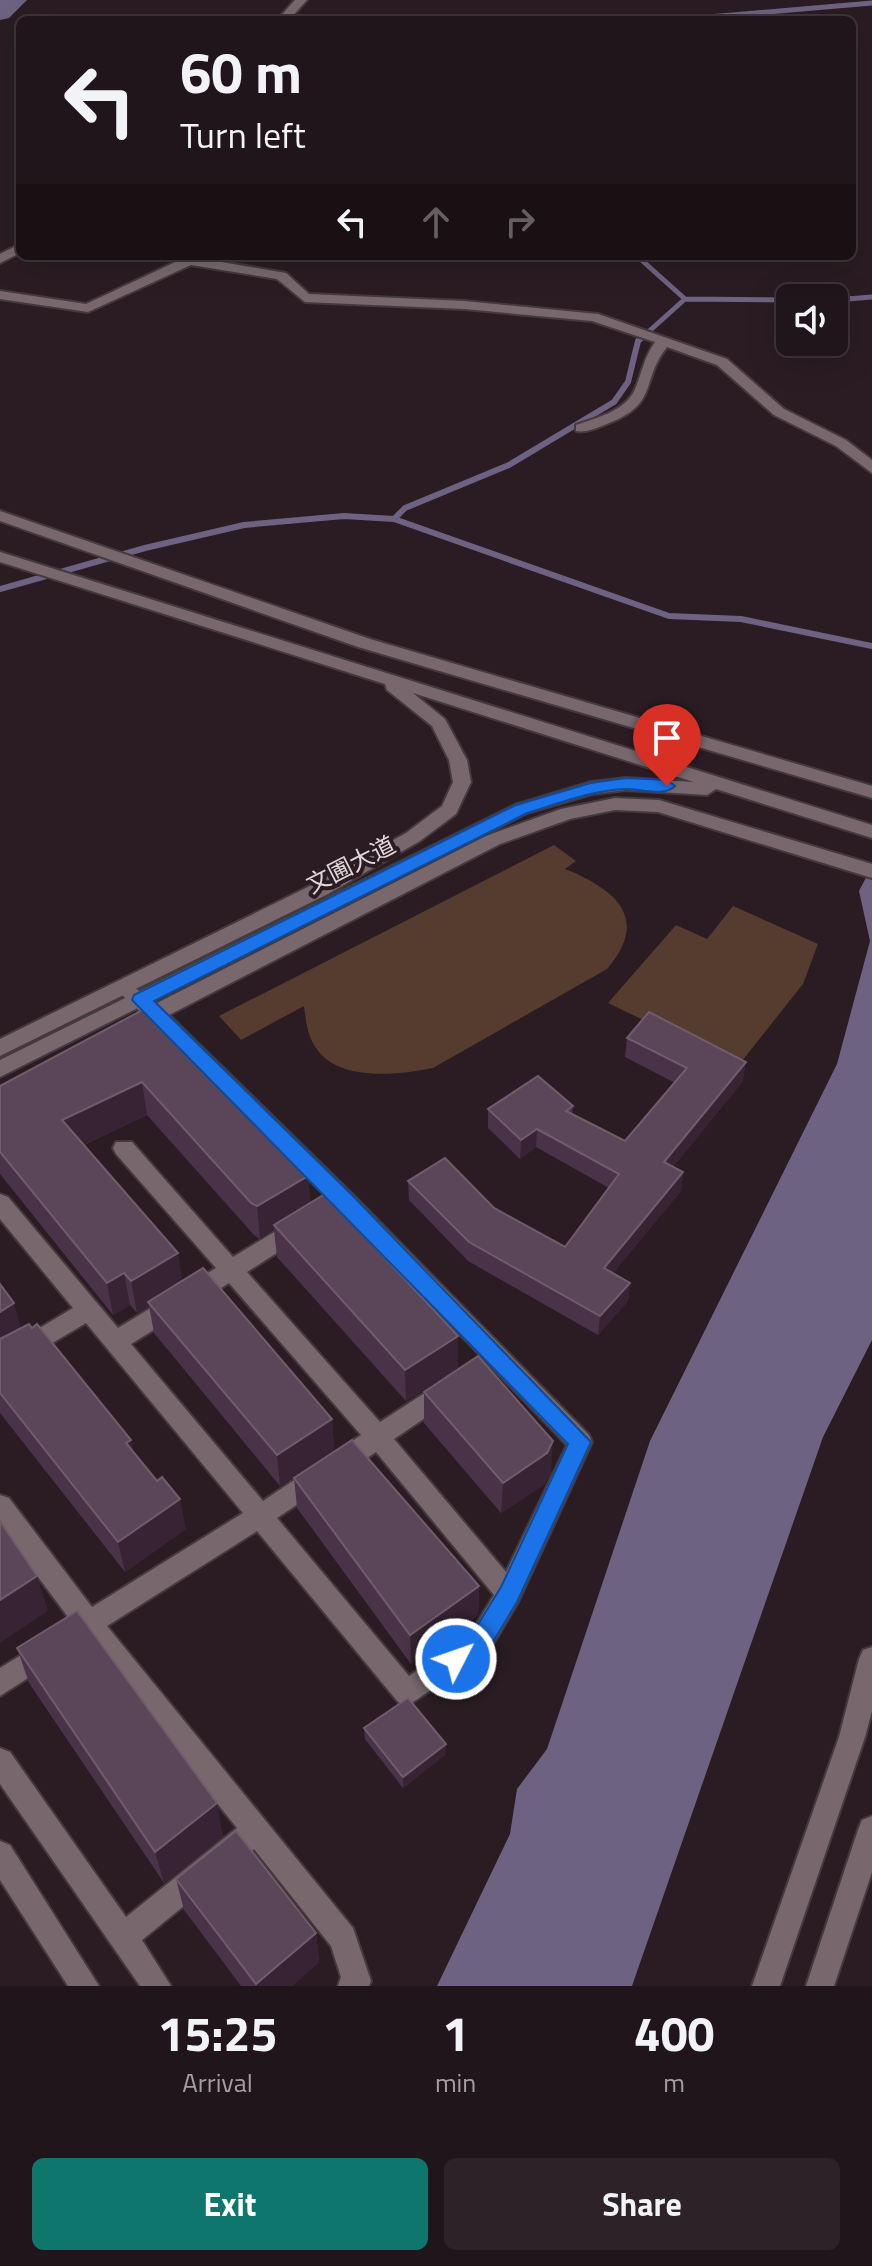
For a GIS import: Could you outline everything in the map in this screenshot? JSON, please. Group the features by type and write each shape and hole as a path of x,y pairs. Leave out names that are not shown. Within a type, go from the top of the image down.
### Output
{"street":[{"path":"287,16 301,0"},
{"path":"0,295 88,308 192,260"},
{"path":"205,260 281,276 305,298 479,306 593,317 635,330 722,362 779,412 841,443 872,468"},
{"path":"581,428 616,415 640,396 652,354 661,340"},
{"path":"0,516 364,643 872,792"},
{"path":"0,557 872,832"},
{"name":"文圃大道","path":"0,1048 140,1000 321,889 413,837 450,810 462,782 458,760 439,723 384,679"},
{"name":"文圃大道","path":"0,1069 521,809 591,788 626,784 746,793"},
{"path":"113,1035 140,1000 493,840 567,813 615,804 659,806 869,870"},
{"path":"0,1203 407,1693 480,1642 509,1594 580,1442 345,1201 140,1000"},
{"path":"124,1148 228,1270 378,1437 509,1594"},
{"path":"115,1342 345,1201"},
{"path":"0,1364 89,1310"},
{"path":"0,1683 88,1623 260,1516 499,1356"},
{"path":"0,1506 88,1623 343,1938 357,1981 352,1986"},
{"path":"766,1986 852,1737 872,1659"},
{"path":"0,1761 157,1986"},
{"path":"123,1937 256,1830"},
{"path":"820,1986 872,1830"},
{"path":"0,1855 85,1986"}],"shaded area":[{"path":"554,845 576,861 565,869 599,886 621,907 626,920 626,935 620,951 607,969 433,1068 387,1074 354,1071 339,1066 326,1059 313,1043 304,1006 241,1040 219,1016"},
{"path":"872,866 872,1340 823,1437 632,1986 437,1986 510,1834 517,1789 547,1749 650,1441 837,1064 870,941 859,891"},
{"path":"733,906 818,944 803,984 738,1066 608,1003 676,925 707,939"}],"building":[{"path":"148,1007 308,1176 257,1206 251,1203 142,1082 62,1120 178,1253 131,1281 124,1273 107,1283 0,1152 0,1086"},
{"path":"649,1012 746,1062 664,1162 683,1172 604,1268 630,1283 600,1316 469,1242 408,1181 445,1158 494,1208 565,1247 619,1174 537,1129 521,1140 488,1109 538,1076 573,1106 566,1111 625,1141 687,1068 627,1038"},
{"path":"325,1194 458,1336 405,1370 274,1225"},
{"path":"203,1268 332,1419 277,1455 148,1302"},
{"path":"0,1284 14,1303 0,1312"},
{"path":"29,1324 32,1328 37,1324 131,1440 126,1443 157,1481 162,1477 180,1499 118,1542 0,1393 0,1339"},
{"path":"478,1356 553,1441 547,1453 503,1483 424,1392"},
{"path":"352,1440 479,1586 410,1635 294,1478"},
{"path":"0,1521 37,1576 0,1600"},
{"path":"77,1611 217,1803 155,1852 17,1648"},
{"path":"408,1698 446,1744 403,1777 364,1728"},
{"path":"236,1831 316,1933 256,1984 176,1879"}],"waterway":[{"path":"0,12 14,0"},
{"path":"720,16 872,3"},
{"path":"641,260 685,299"},
{"path":"848,299 872,297"},
{"path":"646,334 685,299"},
{"path":"685,299 776,300"},
{"path":"394,519 405,508 509,465 614,402 628,382 638,341 648,332"},
{"path":"0,589 145,548 244,525 344,516 394,519"},
{"path":"394,519 669,616 741,619 872,646"}],"route":[{"path":"456,1659 480,1642 509,1594 580,1442 499,1356 141,1000 521,809 591,788 626,784 667,786"}]}
